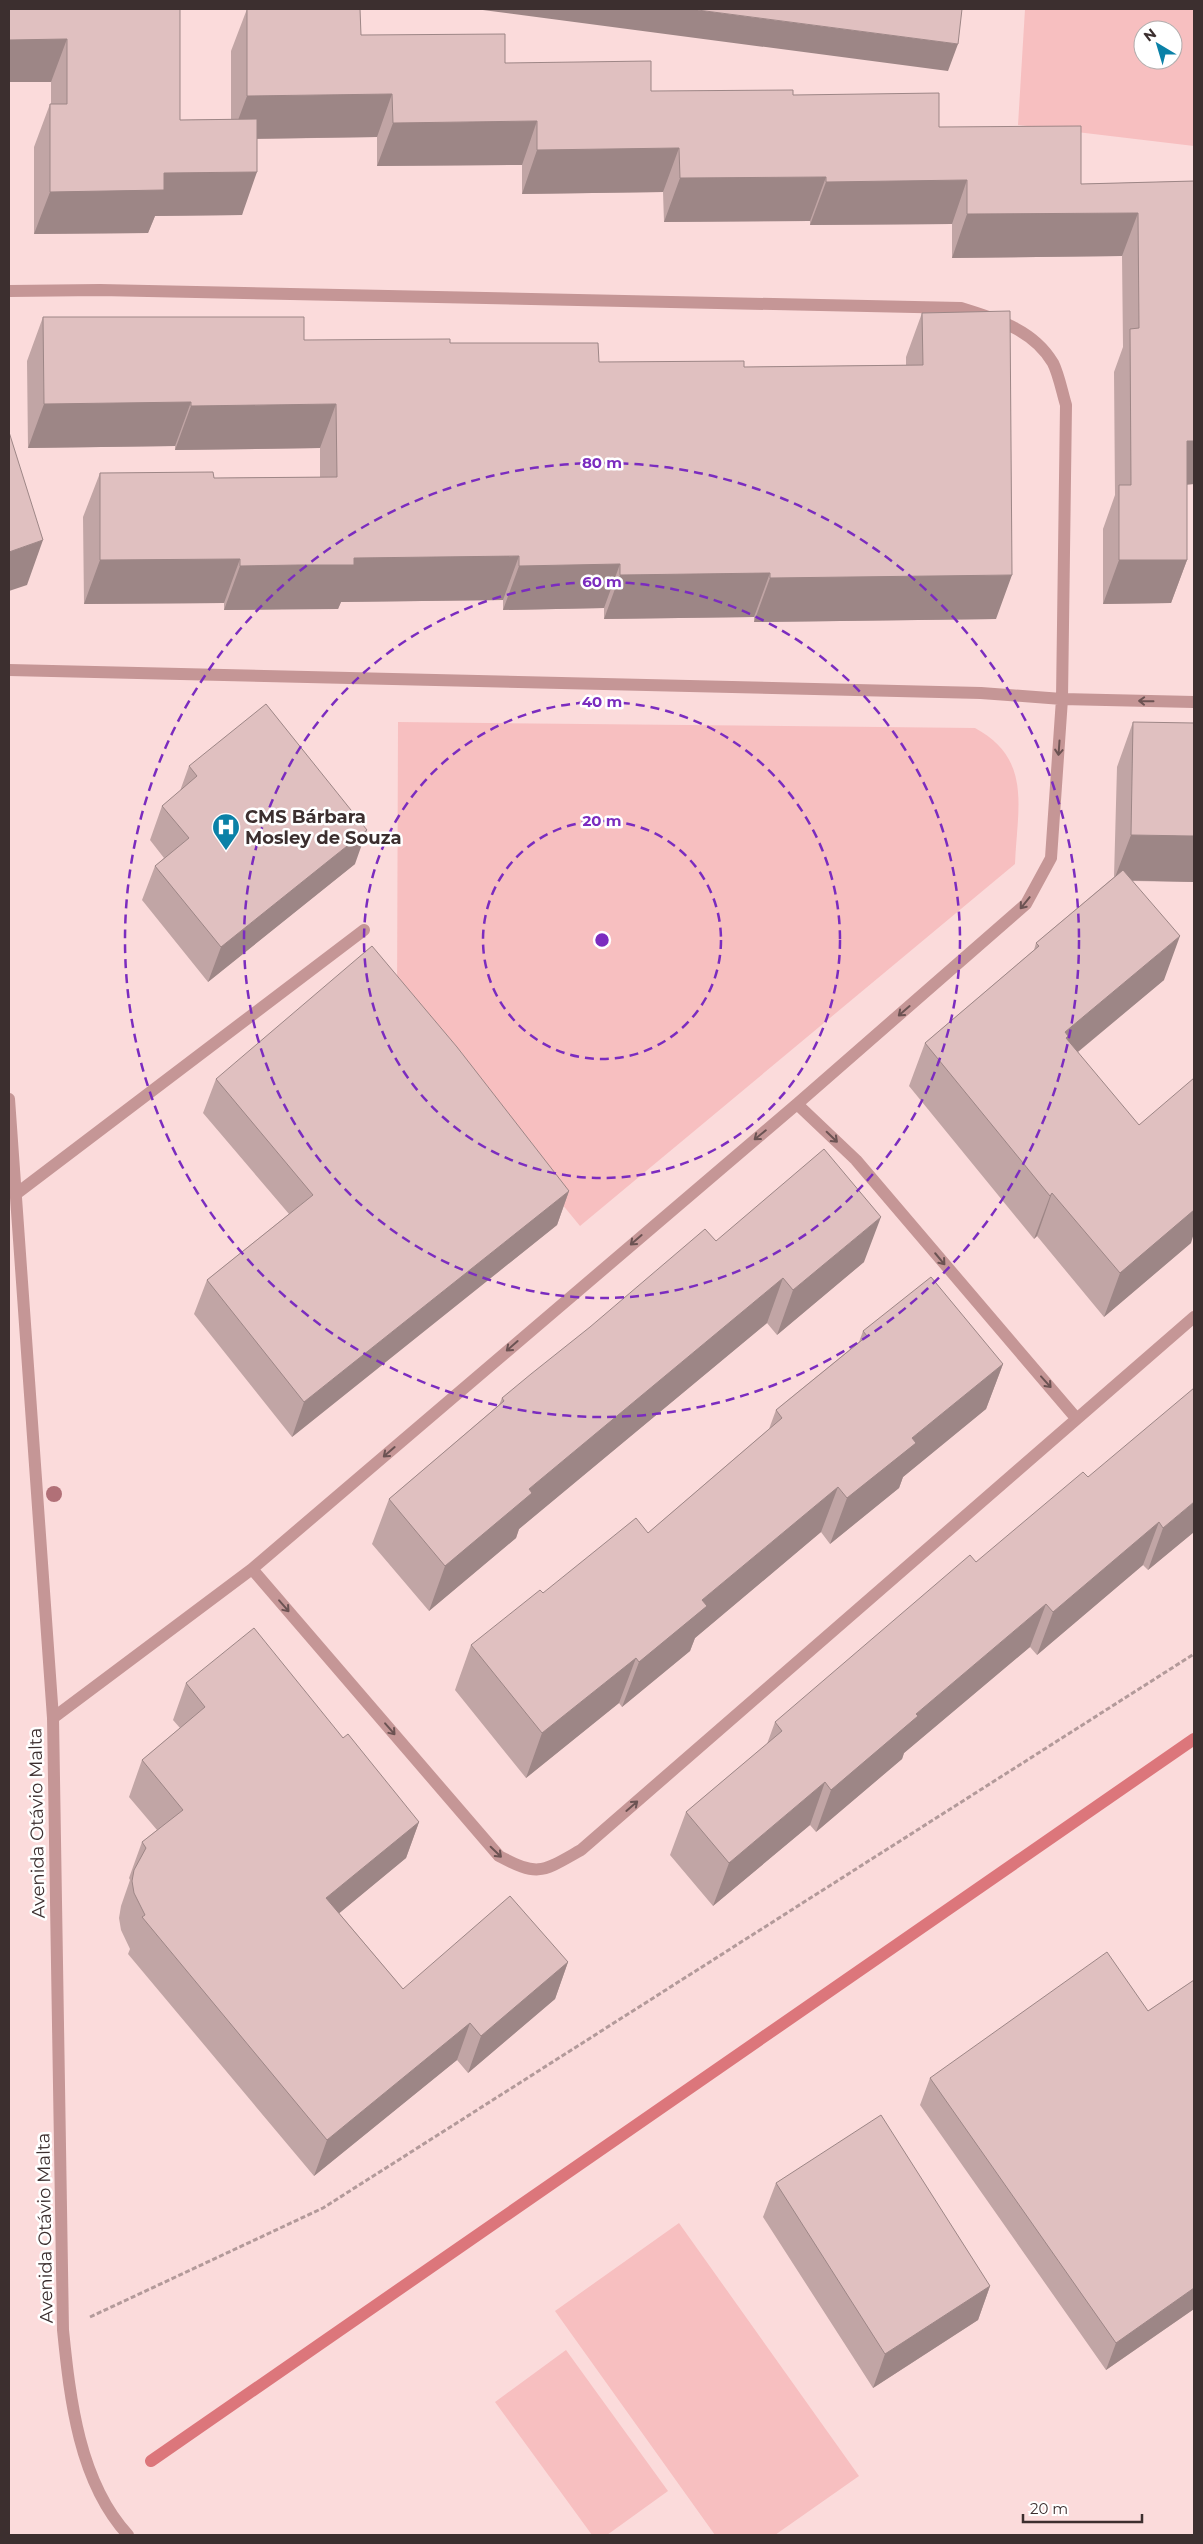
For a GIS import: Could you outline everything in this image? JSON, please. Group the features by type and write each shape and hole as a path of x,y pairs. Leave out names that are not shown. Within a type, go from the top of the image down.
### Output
{"street":[{"path":"9,291 100,290 961,308 1004,322 1027,335 1053,364 1066,405 1062,699 1052,858 1026,904 797,1104 252,1569 53,1718"},
{"path":"9,670 981,693 1062,699 1194,702"},
{"path":"16,1194 364,930"},
{"name":"Avenida Otávio Malta","path":"9,1099 53,1718 63,2330 67,2369 80,2435 92,2478 120,2527 128,2535"},
{"path":"797,1104 856,1160 1076,1418"},
{"path":"252,1569 499,1856 524,1869 547,1869 580,1850 1194,1317"}],"path":[{"path":"63,2330 323,2208 1194,1654"}],"shaded area":[{"path":"1025,9 1194,9 1194,146 1018,125"},
{"path":"398,722 975,728 993,740 1006,755 1014,770 1018,787 1019,805 1015,864 580,1226 397,1003"},
{"path":"679,2223 859,2476 775,2535 715,2535 555,2311"},
{"path":"566,2350 668,2491 607,2535 592,2535 495,2402"}],"building":[{"path":"9,9 180,9 180,120 257,119 257,172 164,173 164,190 50,192 50,104 67,104 67,39 9,40"},
{"path":"247,9 360,9 361,35 505,34 505,63 651,61 651,91 793,90 793,95 939,93 939,127 1081,126 1081,184 1194,181 1194,441 1187,441 1187,560 1119,560 1119,485 1131,485 1130,329 1139,328 1138,213 967,214 967,180 826,182 826,177 680,178 679,148 537,150 537,121 393,123 392,94 247,96"},
{"path":"690,9 962,9 958,44"},
{"path":"1010,311 1012,575 770,578 770,573 620,575 620,564 519,566 519,556 354,558 354,565 240,566 240,559 100,560 100,473 213,472 214,478 337,477 336,404 191,406 191,402 44,404 43,317 304,317 304,340 450,339 450,343 598,343 599,362 744,361 744,367 923,365 922,313"},
{"path":"9,432 43,540 9,552"},
{"path":"266,704 367,830 221,947 155,866 189,838 162,806 197,776 189,766"},
{"path":"1133,722 1194,723 1194,836 1131,835"},
{"path":"1123,870 1180,936 1065,1032 1068,1036 1066,1038 1139,1125 1194,1078 1194,1210 1120,1273 1052,1193 1050,1196 925,1043 1039,946 1036,943"},
{"path":"372,946 457,1047 569,1191 304,1402 207,1280 313,1195 216,1079"},
{"path":"824,1149 881,1217 793,1290 783,1278 529,1489 532,1493 445,1566 389,1499 504,1401 502,1398 590,1327 705,1229 716,1241"},
{"path":"931,1277 1003,1364 912,1438 916,1443 847,1498 838,1487 702,1600 707,1606 639,1662 636,1658 542,1733 471,1645 540,1590 543,1593 636,1518 648,1533 782,1418 776,1410 867,1336 863,1331"},
{"path":"1194,1388 1194,1502 1163,1528 1159,1522 1053,1612 1046,1604 916,1714 918,1716 831,1790 825,1782 729,1863 686,1812 782,1731 775,1722 970,1555 976,1562 1083,1472 1088,1477"},
{"path":"254,1628 343,1738 348,1734 419,1822 326,1898 403,1989 510,1896 568,1962 481,2036 470,2023 327,2140 142,1917 145,1915 134,1893 132,1881 134,1870 146,1848 142,1842 183,1810 142,1760 205,1707 186,1683"},
{"path":"1107,1952 1148,2011 1194,1980 1194,2288 1116,2343 930,2078"},
{"path":"881,2115 990,2286 885,2354 776,2183"}],"waterway":[{"path":"151,2461 1194,1739"}],"place":[{"name":"CMS Bárbara Mosley de Souza","path":"226,851"}]}
